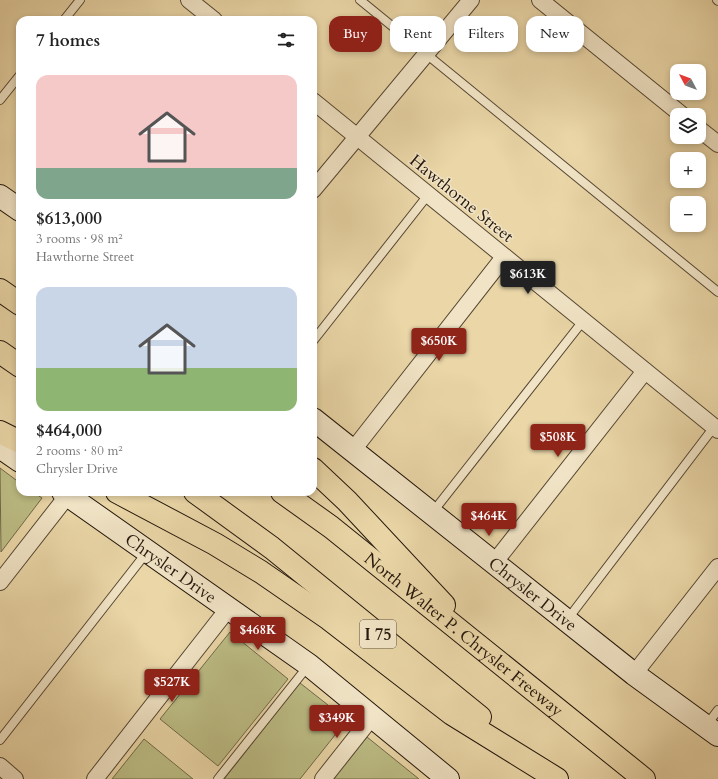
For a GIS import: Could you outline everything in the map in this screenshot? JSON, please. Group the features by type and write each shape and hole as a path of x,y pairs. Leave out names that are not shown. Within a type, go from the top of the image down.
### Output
{"highway":[{"path":"0,290 16,301"},
{"path":"0,352 16,363"},
{"path":"0,432 16,440"},
{"path":"317,473 352,507 505,668"},
{"path":"125,496 215,544 262,572 329,619 452,714 558,779"},
{"name":"I 75","path":"200,496 272,548 558,779"},
{"name":"North Walter P. Chrysler Freeway","path":"287,496 331,528 644,779"}],"main road":[{"path":"0,196 16,207"},
{"name":"Chrysler Drive","path":"317,422 634,674 715,727"},
{"path":"0,447 16,458"},
{"name":"Chrysler Drive","path":"69,496 309,665 440,776"}],"street":[{"path":"317,185 471,0"},
{"path":"540,0 673,108"},
{"path":"194,10 206,16"},
{"name":"Hawthorne Street","path":"317,104 716,429"},
{"path":"706,135 718,144"},
{"path":"353,450 504,257"},
{"path":"494,563 645,371"},
{"path":"0,582 64,496"},
{"path":"634,674 718,567"},
{"path":"94,779 228,609"},
{"path":"323,779 372,717"},
{"path":"0,766 15,779"}],"lane":[{"path":"67,16 80,0"},
{"path":"360,0 718,292"},
{"path":"0,100 16,81"},
{"path":"317,336 428,195"},
{"path":"431,513 583,321"},
{"path":"566,620 716,429"},
{"path":"0,740 148,552"},
{"path":"218,779 309,665"}],"green space":[{"path":"0,468 16,480 16,496 39,496 42,498 1,552"},
{"path":"230,632 288,679 218,766 160,719"},
{"path":"300,683 347,720 300,779 224,779"},
{"path":"367,737 419,779 333,779"},
{"path":"144,739 193,779 112,779"}]}
